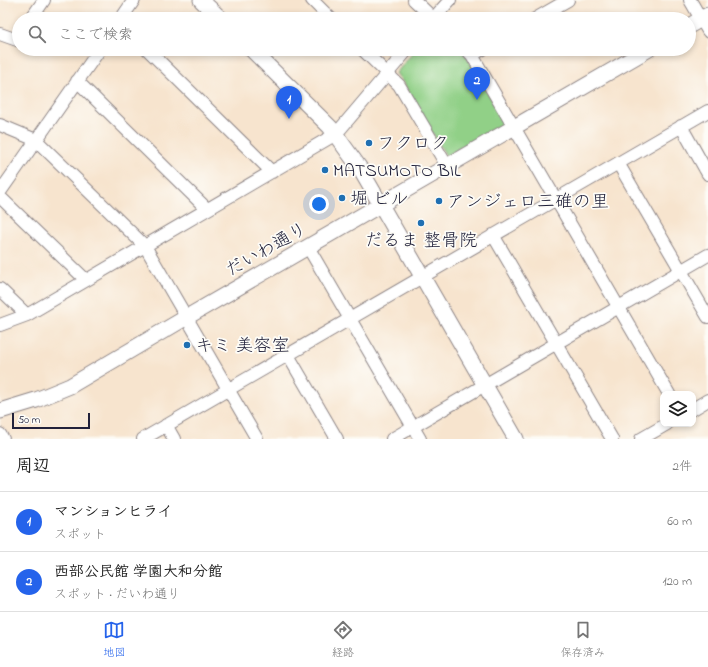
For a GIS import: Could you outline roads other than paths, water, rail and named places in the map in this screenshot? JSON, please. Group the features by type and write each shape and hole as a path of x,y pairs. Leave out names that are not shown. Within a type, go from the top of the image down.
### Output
{"street":[{"path":"36,12 44,0"},
{"path":"126,12 134,0"},
{"path":"201,0 214,12"},
{"path":"312,0 324,12"},
{"path":"414,0 427,12"},
{"path":"440,12 450,0"},
{"path":"547,12 568,0"},
{"path":"690,0 696,12"},
{"path":"696,13 701,23"},
{"path":"0,34 12,38"},
{"path":"0,192 95,56"},
{"path":"154,56 272,172"},
{"path":"258,56 336,134 359,167 516,439"},
{"path":"369,56 399,85 447,166"},
{"path":"0,324 26,315 336,134 402,56"},
{"path":"471,56 667,391"},
{"name":"だいわ通り","path":"0,411 36,400 70,386 186,317 637,56"},
{"path":"77,81 207,210"},
{"path":"143,439 708,110"},
{"path":"0,125 36,140 145,246 257,439"},
{"path":"681,126 708,174"},
{"path":"618,163 708,317"},
{"path":"0,197 86,280"},
{"path":"493,235 612,439"},
{"path":"308,247 420,439"},
{"path":"392,439 708,255"},
{"path":"0,289 26,315"},
{"path":"288,355 337,439"},
{"path":"696,407 708,400"},
{"path":"166,425 174,439"},
{"path":"641,439 662,427"},
{"path":"0,434 3,439"}],"place":[{"name":"西部公民館 学園大和分館","path":"477,100"},
{"name":"マンションヒライ","path":"289,119"},
{"name":"フクロク","path":"369,143"},
{"name":"MATSUMOTO BIL","path":"325,170"},
{"name":"堀 ビル","path":"342,198"},
{"name":"アンジェロ三碓の里","path":"439,201"},
{"name":"だるま 整骨院","path":"421,223"},
{"name":"キミ 美容室","path":"187,345"}]}
